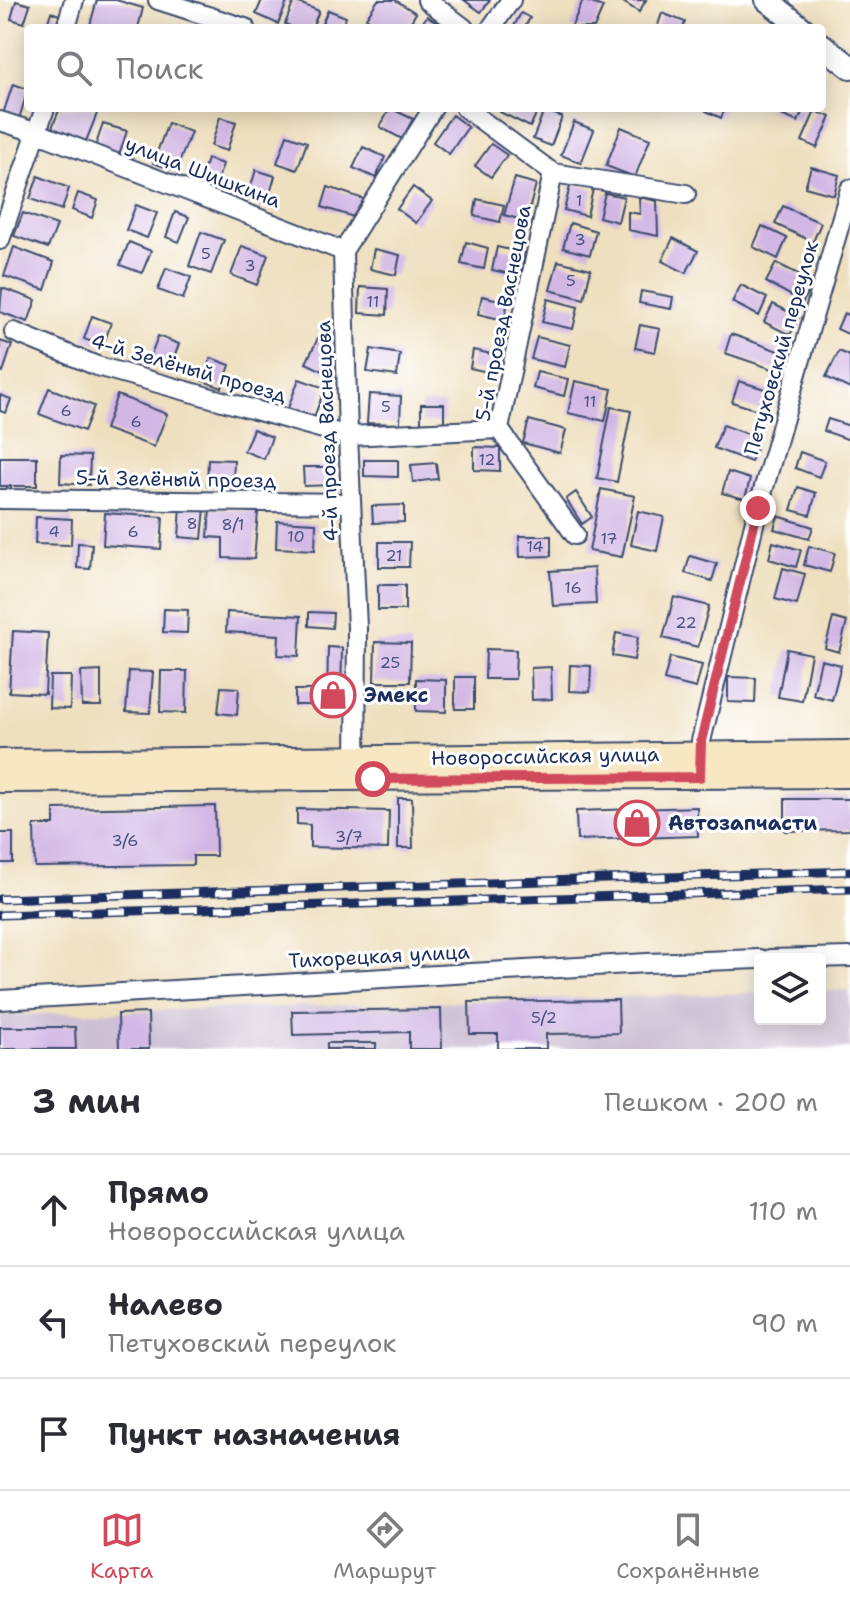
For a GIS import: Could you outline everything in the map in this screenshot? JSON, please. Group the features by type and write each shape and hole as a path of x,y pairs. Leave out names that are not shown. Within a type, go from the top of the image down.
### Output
{"main road":[{"name":"Новороссийская улица","path":"0,780 356,769 699,765 850,753"},
{"name":"Новороссийская улица","path":"0,762 356,769"},
{"name":"Новороссийская улица","path":"699,765 850,775"}],"street":[{"path":"67,24 74,0"},
{"path":"158,0 233,24"},
{"path":"427,0 459,24"},
{"path":"494,24 511,0"},
{"path":"767,0 797,24"},
{"path":"826,48 850,67"},
{"path":"0,240 44,112"},
{"path":"343,251 430,112"},
{"path":"470,112 553,173 686,194"},
{"name":"улица Шишкина","path":"0,121 343,251"},
{"name":"5-й проезд Васнецова","path":"553,173 499,429 575,535"},
{"name":"Петуховский переулок","path":"699,765 758,508 850,189"},
{"name":"4-й проезд Васнецова","path":"343,251 357,627 356,769"},
{"name":"4-й Зелёный проезд","path":"14,332 97,366 348,436 499,429"},
{"name":"5-й Зелёный проезд","path":"0,499 351,503"},
{"path":"826,958 850,957"},
{"name":"Тихорецкая улица","path":"0,1000 754,959"}],"shaded area":[{"path":"850,990 850,1049 0,1049 0,1015 754,993 754,1025 826,1025 826,991"}],"building":[{"path":"97,0 116,0 143,8 139,24 90,24"},
{"path":"262,0 288,0 278,24 256,14"},
{"path":"378,0 395,0 416,13 409,24 376,24 366,18"},
{"path":"464,0 490,0 481,12"},
{"path":"583,0 603,7 596,24 573,24"},
{"path":"620,0 646,0 639,12"},
{"path":"16,1 30,5 24,23 11,19"},
{"path":"294,1 319,11 314,24 285,24"},
{"path":"328,10 346,17 343,24 322,24"},
{"path":"51,12 62,16 60,24 47,24"},
{"path":"521,13 530,18 526,24 515,24"},
{"path":"662,13 685,22 684,24 658,24"},
{"path":"427,16 440,24 422,24"},
{"path":"13,84 24,88 19,119 3,114"},
{"path":"58,112 98,112 86,141 52,128"},
{"path":"388,112 398,112 413,119 402,139 380,127"},
{"path":"500,112 537,112 530,127"},
{"path":"543,112 562,117 551,146 533,139"},
{"path":"708,112 723,112 721,118"},
{"path":"774,112 802,112 798,122"},
{"path":"815,112 831,117 817,148 802,141"},
{"path":"452,115 468,127 449,154 433,142"},
{"path":"220,117 236,122 227,151 211,146"},
{"path":"574,122 594,130 581,163 561,155"},
{"path":"168,123 191,132 176,171 153,163"},
{"path":"103,124 127,131 119,155 95,147"},
{"path":"621,127 650,139 635,177 606,166"},
{"path":"287,135 307,142 297,170 277,163"},
{"path":"491,144 507,155 491,177 475,166"},
{"path":"363,147 385,157 376,178 353,168"},
{"path":"207,159 223,164 215,188 199,184"},
{"path":"811,167 839,175 834,195 805,187"},
{"path":"256,170 275,176 267,204 247,198"},
{"path":"38,176 69,188 62,210 30,199"},
{"path":"515,178 536,184 526,221 504,215"},
{"path":"571,183 593,189 587,216 564,210"},
{"path":"328,187 364,199 357,218 322,207"},
{"path":"413,187 432,201 416,223 397,209"},
{"path":"78,193 98,200 92,218 72,210"},
{"path":"605,193 624,197 618,222 599,217"},
{"path":"639,197 657,201 658,236 628,230 628,212 640,214"},
{"path":"477,199 504,205 500,222 474,216"},
{"path":"136,205 157,213 147,238 126,230"},
{"path":"783,206 821,223 813,242 775,224"},
{"path":"175,212 189,217 179,242 166,237"},
{"path":"23,213 57,225 48,248 14,236"},
{"path":"570,223 596,231 590,255 563,248"},
{"path":"762,226 787,238 778,259 753,247"},
{"path":"201,232 224,240 211,274 189,266"},
{"path":"673,238 698,251 686,273 662,261"},
{"path":"129,242 151,251 142,273 120,265"},
{"path":"466,242 488,248 484,269 461,264"},
{"path":"242,246 268,255 257,285 231,275"},
{"path":"14,247 54,262 45,290 4,276"},
{"path":"497,247 525,253 520,276 492,270"},
{"path":"374,249 400,255 396,275 370,269"},
{"path":"558,261 591,269 584,299 550,290"},
{"path":"776,263 814,282 803,302 766,282"},
{"path":"166,268 191,277 183,299 158,290"},
{"path":"741,285 767,298 759,316 732,302"},
{"path":"360,287 388,289 387,315 359,313"},
{"path":"2,288 36,300 28,322 0,312"},
{"path":"641,291 673,297 671,309 639,303"},
{"path":"482,296 508,302 504,320 478,314"},
{"path":"548,299 578,307 573,329 542,322"},
{"path":"773,304 799,317 790,335 764,322"},
{"path":"844,313 850,316 850,335 837,329"},
{"path":"92,316 111,323 103,346 84,339"},
{"path":"640,325 660,329 655,352 635,348"},
{"path":"320,334 339,343 325,372 306,363"},
{"path":"731,334 784,353 778,371 725,353"},
{"path":"158,336 179,344 170,368 149,360"},
{"path":"537,337 570,345 565,367 531,359"},
{"path":"0,341 12,345 3,372 0,371"},
{"path":"371,349 400,354 397,376 367,372"},
{"path":"473,350 496,355 492,373 470,368"},
{"path":"839,351 850,356 850,389 826,377"},
{"path":"211,358 230,365 222,388 203,381"},
{"path":"537,372 568,379 564,396 533,388"},
{"path":"299,379 325,388 314,417 288,408"},
{"path":"575,381 612,389 605,421 568,413"},
{"path":"739,381 771,391 764,412 732,402"},
{"path":"49,388 94,406 84,431 39,414"},
{"path":"369,394 401,396 400,424 367,423"},
{"path":"0,395 11,399 6,413 0,411"},
{"path":"117,395 167,414 154,447 105,429"},
{"path":"421,404 444,404 444,422 421,423"},
{"path":"611,407 631,411 617,482 597,478"},
{"path":"828,419 850,426 850,440 824,431"},
{"path":"529,420 566,430 560,453 523,443"},
{"path":"723,425 759,438 751,462 714,448"},
{"path":"253,429 272,437 264,459 244,451"},
{"path":"474,447 500,448 500,471 474,470"},
{"path":"800,452 825,461 819,477 795,468"},
{"path":"61,455 90,456 89,485 60,483"},
{"path":"0,457 37,457 37,486 0,486"},
{"path":"208,459 234,460 233,487 207,485"},
{"path":"364,460 398,460 398,477 364,476"},
{"path":"436,463 438,479 413,482 411,465"},
{"path":"303,467 333,467 334,485 304,486"},
{"path":"728,472 750,479 745,499 722,493"},
{"path":"798,487 816,493 810,515 791,510"},
{"path":"601,489 635,496 622,557 589,551"},
{"path":"576,492 592,517 582,524 566,499"},
{"path":"404,505 404,522 373,523 372,506"},
{"path":"181,506 205,508 202,539 179,537"},
{"path":"210,508 258,512 254,559 223,558 223,538 208,537"},
{"path":"638,511 664,517 657,551 631,545"},
{"path":"105,513 163,517 161,549 103,545"},
{"path":"778,516 813,527 809,539 774,529"},
{"path":"36,517 72,519 71,545 35,544"},
{"path":"277,521 316,523 315,550 276,548"},
{"path":"519,536 551,536 551,556 520,557"},
{"path":"379,542 410,542 409,567 379,567"},
{"path":"773,542 801,550 796,567 769,559"},
{"path":"78,543 92,544 90,569 77,568"},
{"path":"809,546 835,553 830,572 804,565"},
{"path":"690,556 717,564 712,581 685,573"},
{"path":"594,568 596,604 553,606 550,571"},
{"path":"783,568 805,574 797,605 775,599"},
{"path":"378,585 405,585 405,610 378,610"},
{"path":"674,597 709,606 698,647 663,638"},
{"path":"164,609 188,610 187,633 163,632"},
{"path":"227,612 301,616 299,656 278,655 279,635 226,632"},
{"path":"309,612 333,613 332,628 309,626"},
{"path":"833,618 847,622 839,652 825,648"},
{"path":"13,631 48,633 45,694 9,692"},
{"path":"616,633 638,637 634,660 612,656"},
{"path":"375,642 411,643 410,682 374,682"},
{"path":"328,647 342,648 341,703 327,703"},
{"path":"486,649 516,650 515,679 485,679"},
{"path":"787,649 811,654 802,701 778,697"},
{"path":"670,657 702,665 696,688 664,680"},
{"path":"821,660 841,665 832,700 813,695"},
{"path":"570,665 591,666 590,692 569,691"},
{"path":"551,667 552,699 532,700 531,668"},
{"path":"101,671 101,706 82,706 81,672"},
{"path":"129,671 153,672 150,713 126,712"},
{"path":"161,671 187,671 186,713 160,712"},
{"path":"50,676 71,676 70,709 49,708"},
{"path":"455,677 474,677 474,709 455,709"},
{"path":"728,677 756,678 755,703 728,702"},
{"path":"416,679 446,680 446,712 416,711"},
{"path":"221,687 239,688 237,715 218,713"},
{"path":"295,690 323,690 323,705 295,705"},
{"path":"398,798 412,798 413,848 398,848"},
{"path":"785,799 850,799 850,830 785,831"},
{"path":"215,806 216,856 193,856 193,865 35,867 34,825 54,825 54,809"},
{"name":"Автозапчасти","path":"697,807 698,836 577,840 576,811"},
{"path":"297,809 389,811 388,849 310,847 310,825 297,824"},
{"path":"0,833 13,833 13,863 0,863"},
{"path":"618,1000 619,1033 546,1034 546,1049 498,1049 498,1034 470,1034 469,1002"},
{"path":"441,1009 442,1049 409,1049 409,1032 293,1035 292,1011"},
{"path":"148,1013 149,1049 119,1049 118,1014"},
{"path":"0,1027 75,1027 76,1049 0,1049"},
{"path":"327,1043 376,1043 376,1049 327,1049"}],"railway":[{"path":"0,899 850,871"},
{"path":"0,915 850,889"}],"place":[{"name":"Эмекс","path":"333,695"},
{"name":"Автозапчасти","path":"637,823"}],"route":[{"path":"373,779 700,777 701,741 758,508"}]}
